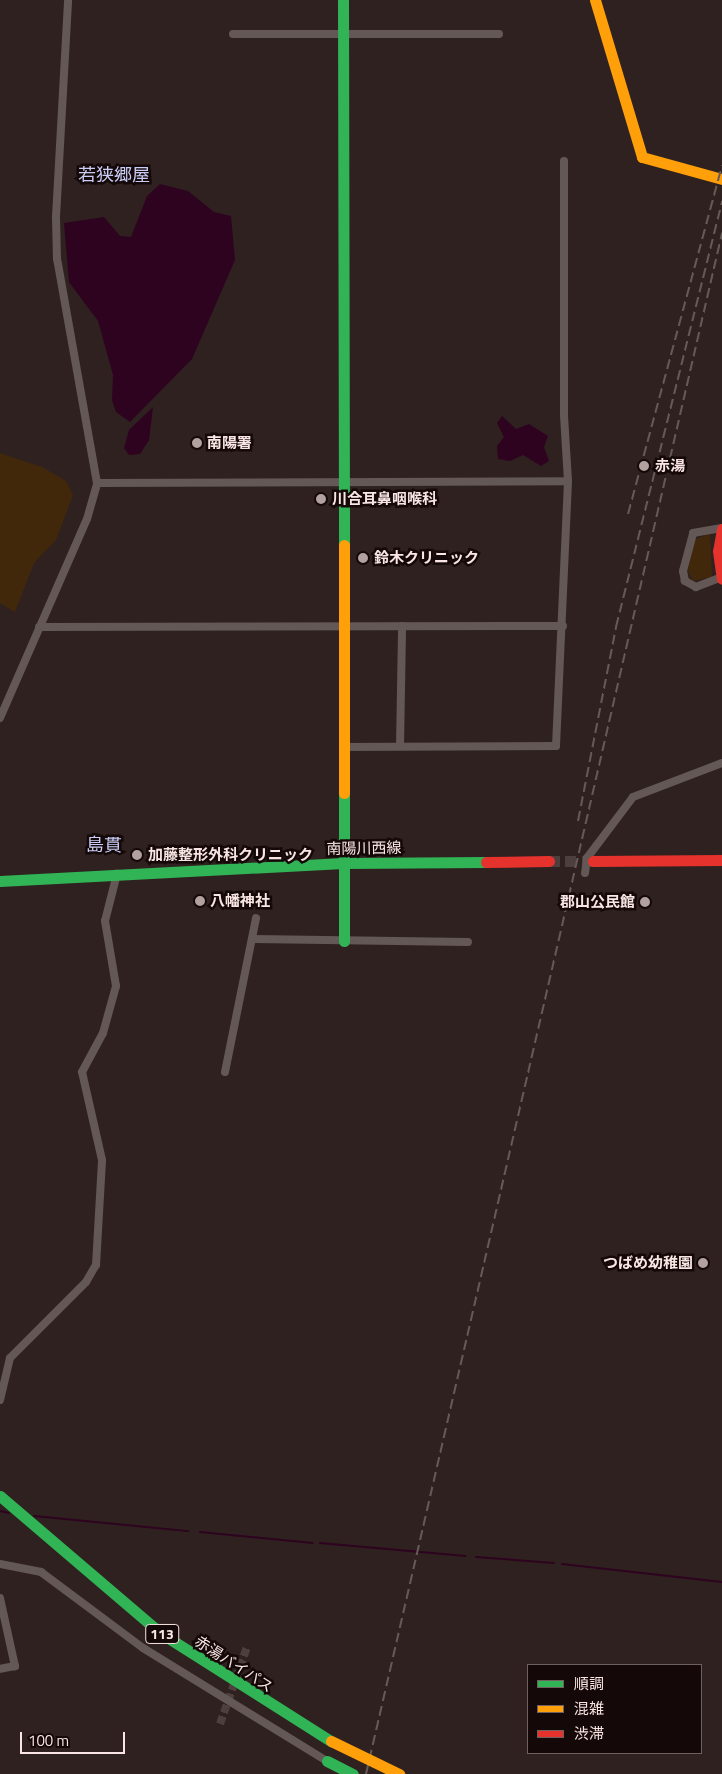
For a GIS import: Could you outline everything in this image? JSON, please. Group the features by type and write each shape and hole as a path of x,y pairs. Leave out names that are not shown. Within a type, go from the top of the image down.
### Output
{"main road":[{"path":"343,0 344,941"},
{"path":"596,0 642,157 722,179"},
{"path":"721,532 722,578"},
{"path":"593,861 722,860"},
{"name":"南陽川西線","path":"0,881 344,863 549,861"},
{"name":"赤湯バイパス","path":"4,1500 159,1632 331,1741 399,1774"},
{"path":"327,1761 353,1774"}],"street":[{"path":"0,718 87,518 97,483 58,259 56,217 68,0"},
{"path":"233,34 500,34"},
{"path":"343,747 556,746 568,481 564,415 564,161"},
{"path":"97,483 568,481"},
{"path":"721,532 693,533 683,571 685,581 696,587 722,578"},
{"path":"400,746 402,626"},
{"path":"38,627 562,626"},
{"path":"585,873 587,858 633,797 722,763"},
{"path":"0,1400 10,1358 86,1282 96,1265 102,1160 82,1072 104,1033 116,986 105,921 118,874"},
{"path":"225,1072 256,918"},
{"path":"252,939 468,942"},
{"path":"0,1564 42,1572 143,1648 327,1761"},
{"path":"0,1598 15,1666 0,1669"}],"shaded area":[{"path":"160,184 188,191 214,212 231,216 235,260 192,359 130,422 116,412 112,400 113,375 98,321 69,282 64,223 104,217 120,236 131,237 147,196"},
{"path":"153,407 149,440 140,454 129,455 124,448 129,430"},
{"path":"502,416 516,429 529,424 548,436 544,447 549,461 541,466 523,455 510,461 498,459 497,446 504,437 497,423"},
{"path":"0,453 42,467 66,481 73,495 56,540 34,563 15,612 0,603"},
{"path":"710,533 712,577 693,581 688,571 693,541"}],"waterway":[{"path":"0,1511 9,1513"},
{"path":"34,1516 188,1531"},
{"path":"200,1532 312,1543"},
{"path":"320,1543 465,1556"},
{"path":"476,1557 554,1563"},
{"path":"562,1564 722,1582"}],"tunnel":[{"path":"549,861 593,861"},
{"path":"220,1724 247,1647"}],"railway":[{"path":"628,514 722,165"},
{"path":"578,821 616,627 722,201"},
{"path":"366,1774 722,233"}],"traffic: fast":[{"path":"343,0 344,545"},
{"path":"344,793 344,941"},
{"path":"0,881 344,863 486,862"},
{"path":"0,1496 159,1632 331,1741"},
{"path":"327,1761 353,1774"}],"traffic: slow":[{"path":"595,0 642,157 722,179"},
{"path":"344,545 344,793"},
{"path":"331,1741 399,1774"}],"traffic: jam":[{"path":"722,529 718,551 722,579"},
{"path":"593,861 722,860"},
{"path":"486,862 549,861"}],"place":[{"name":"南陽署","path":"197,443"},
{"name":"赤湯","path":"644,466"},
{"name":"川合耳鼻咽喉科","path":"321,499"},
{"name":"鈴木クリニック","path":"363,558"},
{"name":"加藤整形外科クリニック","path":"137,855"},
{"name":"八幡神社","path":"200,901"},
{"name":"郡山公民館","path":"645,902"},
{"name":"つばめ幼稚園","path":"703,1263"}],"district":[{"name":"若狭郷屋","path":"114,175"},
{"name":"島貫","path":"104,845"}]}
